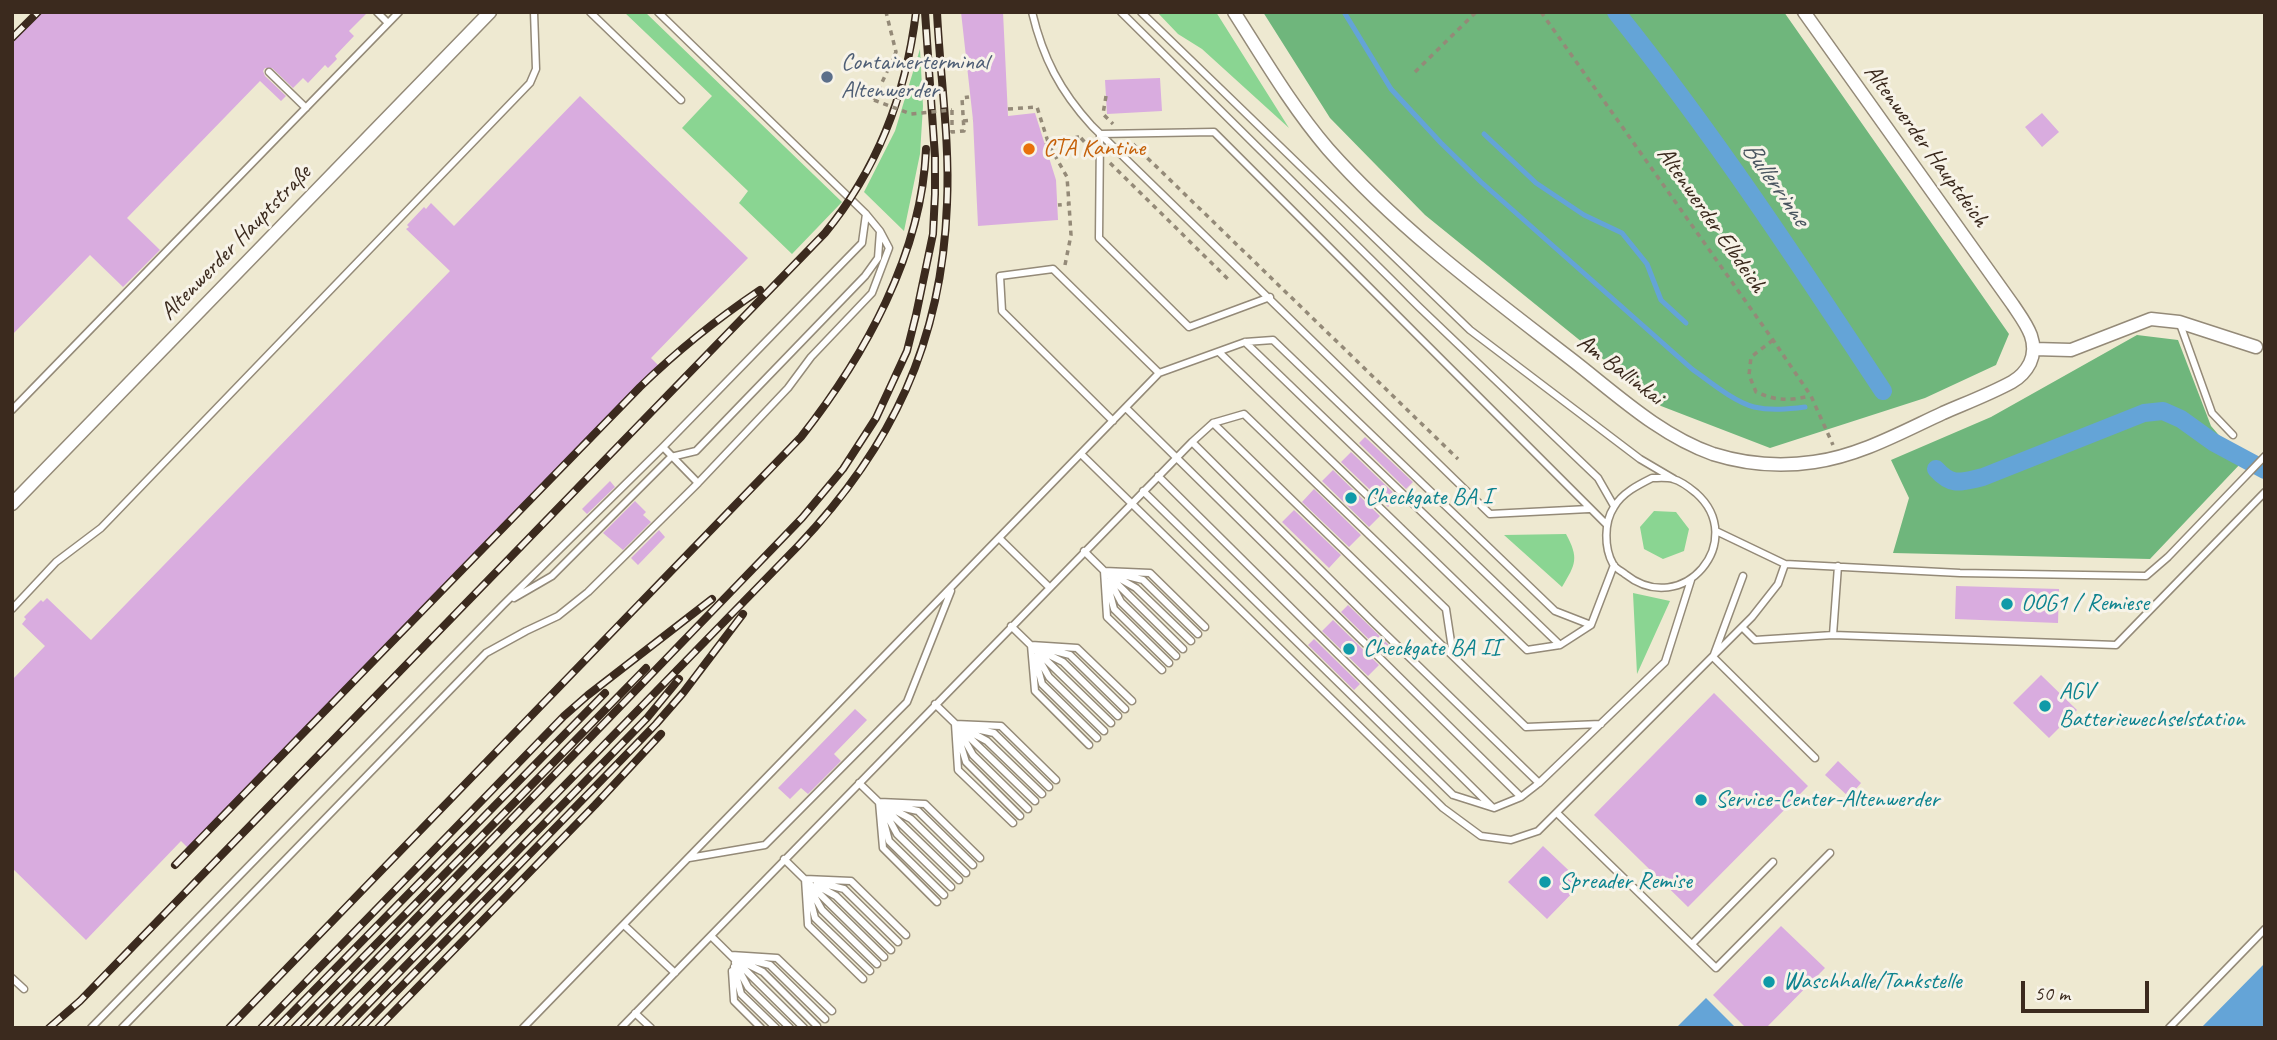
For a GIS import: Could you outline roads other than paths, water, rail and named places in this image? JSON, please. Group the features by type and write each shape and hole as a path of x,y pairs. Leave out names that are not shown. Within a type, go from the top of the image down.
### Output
{"street":[{"name":"Altenwerder Hauptstraße","path":"12,504 490,12"},
{"name":"Am Ballinkai","path":"1234,12 1301,116 1358,181 1477,285 1644,416 1673,435 1713,454 1761,464 1814,462 1838,457 1895,435 2011,382 2028,367 2034,349"},
{"name":"Altenwerder Hauptdeich","path":"1804,12 2013,305 2032,335 2034,349"},
{"path":"2034,349 2071,350 2151,319 2179,322 2261,348"}],"lane":[{"path":"377,12 388,23"},
{"path":"12,410 399,12"},
{"path":"12,609 56,562 102,528 530,83 536,69 534,12"},
{"path":"590,12 681,100"},
{"path":"122,1028 486,653 558,616 588,592 698,483 788,388 811,357 872,293 889,248 880,231 866,214 658,12"},
{"path":"1032,12 1046,59 1063,91 1092,126 1490,514 1590,509"},
{"path":"1121,12 1419,307 1598,478 1614,506"},
{"path":"1141,12 1470,330 1640,459 1690,488 1703,500 1712,514 1716,531 1710,559 1691,580 1665,662 1539,783 1521,797 1494,808 1453,795 1143,491"},
{"path":"269,72 306,108"},
{"path":"1100,134 1214,132 1607,525"},
{"path":"1100,134 1099,238 1189,327 1270,297"},
{"path":"91,1028 503,604 663,447 862,243 866,214"},
{"path":"503,604 552,576 671,457 696,451 865,276 878,258 880,231"},
{"path":"1113,421 1002,311 1000,276 1053,269 1159,373"},
{"path":"2179,322 2212,413 2233,435"},
{"path":"523,1028 1159,373 1245,342 1273,340 1555,611 1591,625"},
{"path":"1245,342 1560,645"},
{"path":"1219,352 1527,650 1560,645 1591,625 1614,565"},
{"path":"1126,408 1521,797"},
{"path":"621,1028 1130,503 1213,423 1244,414 1446,609 1453,656"},
{"path":"1213,423 1526,727 1601,724"},
{"path":"1192,442 1539,783"},
{"path":"663,447 698,483"},
{"path":"1081,454 1443,808 1481,836 1511,840 1538,831 1742,627 1778,584 1785,564"},
{"path":"1716,531 1785,564 1960,573 2146,576 2265,456"},
{"path":"1158,476 1494,808"},
{"path":"1674,478 1652,478 1633,488 1614,506 1607,525 1607,545 1614,565 1636,583 1664,589 1691,580"},
{"path":"1742,627 1755,640 1833,635 2116,645 2265,492"},
{"path":"999,538 1049,587"},
{"path":"1084,551 1183,649"},
{"path":"1833,635 1838,566"},
{"path":"1104,570 1150,573 1205,627"},
{"path":"1104,570 1143,580 1198,634"},
{"path":"1104,570 1136,587 1191,641"},
{"path":"1104,570 1121,602 1176,656"},
{"path":"1104,570 1114,609 1169,663"},
{"path":"1104,570 1107,617 1162,670"},
{"path":"1713,657 1743,576"},
{"path":"689,858 765,845 907,702 953,586"},
{"path":"1011,626 1111,723"},
{"path":"1031,645 1077,648 1132,701"},
{"path":"1031,645 1070,655 1125,709"},
{"path":"1031,645 1063,662 1118,716"},
{"path":"1031,645 1049,677 1104,731"},
{"path":"1031,645 1042,684 1097,738"},
{"path":"1031,645 1035,691 1089,745"},
{"path":"1713,657 1815,758"},
{"path":"935,704 1035,802"},
{"path":"955,724 1001,726 1056,780"},
{"path":"955,724 994,733 1049,787"},
{"path":"955,724 987,741 1042,794"},
{"path":"955,724 973,755 1028,809"},
{"path":"955,724 966,762 1020,816"},
{"path":"955,724 958,770 1013,823"},
{"path":"859,782 959,880"},
{"path":"880,802 925,804 980,858"},
{"path":"880,802 918,811 973,865"},
{"path":"880,802 911,819 966,873"},
{"path":"880,802 897,834 951,887"},
{"path":"880,802 890,841 944,895"},
{"path":"880,802 883,848 937,902"},
{"path":"1558,813 1716,968 1830,853"},
{"path":"785,859 884,957"},
{"path":"1692,944 1773,862"},
{"path":"805,879 851,881 906,935"},
{"path":"805,879 844,889 898,943"},
{"path":"805,879 836,896 891,950"},
{"path":"805,879 822,910 877,964"},
{"path":"805,879 815,918 870,971"},
{"path":"805,879 808,925 863,979"},
{"path":"624,925 675,973"},
{"path":"2169,1028 2265,929"},
{"path":"711,936 804,1028"},
{"path":"731,955 777,958 832,1012"},
{"path":"731,955 770,965 825,1019"},
{"path":"731,955 763,972 817,1026"},
{"path":"731,955 734,1001 761,1028"},
{"path":"731,955 741,994 776,1028"},
{"path":"731,955 748,987 790,1028"},
{"path":"12,978 24,989"},
{"path":"635,1013 650,1028"}],"water":[{"path":"2265,963 2265,1028 2201,1028"},
{"path":"1706,998 1736,1028 1676,1028"}],"waterway":[{"path":"1344,12 1391,89 1441,143 1481,182 1692,369 1722,391 1746,404 1773,409 1805,407"},
{"name":"Bullerrinne","path":"1616,12 1721,151 1883,391"},
{"path":"1484,134 1536,183 1584,215 1622,233 1647,264 1661,300 1686,323"},
{"name":"Bullerrinne","path":"1936,469 1947,479 1957,482 1983,477 2144,413 2163,411 2265,470"}],"railway":[{"path":"12,38 38,12"},
{"path":"49,1028 80,1001 825,233 860,183 887,129 905,72 916,12"},
{"path":"310,1028 802,518 843,469 876,418 907,351 933,234 935,157 925,12"},
{"path":"328,1028 798,546 831,509 885,431 906,390 922,347 935,302 943,254 947,156 937,12"},
{"path":"229,1028 801,437 847,373 886,302 914,227 926,149"},
{"path":"175,865 640,387 698,336 760,290"},
{"path":"261,1028 564,716 712,599"},
{"path":"361,1028 656,724 743,614"},
{"path":"294,1028 646,668"},
{"path":"345,1028 647,718 679,679"},
{"path":"277,1028 605,693"},
{"path":"378,1028 661,734"}],"place":[{"name":"Containerterminal Altenwerder","path":"827,77"},
{"name":"CTA Kantine","path":"1029,149"},
{"name":"Checkgate BA I","path":"1351,498"},
{"name":"OOG1 / Remiese","path":"2007,604"},
{"name":"Checkgate BA II","path":"1349,649"},
{"name":"AGV Batteriewechselstation","path":"2045,706"},
{"name":"Service-Center-Altenwerder","path":"1701,800"},
{"name":"Spreader Remise","path":"1545,882"},
{"name":"Waschhalle/Tankstelle","path":"1769,982"}]}
